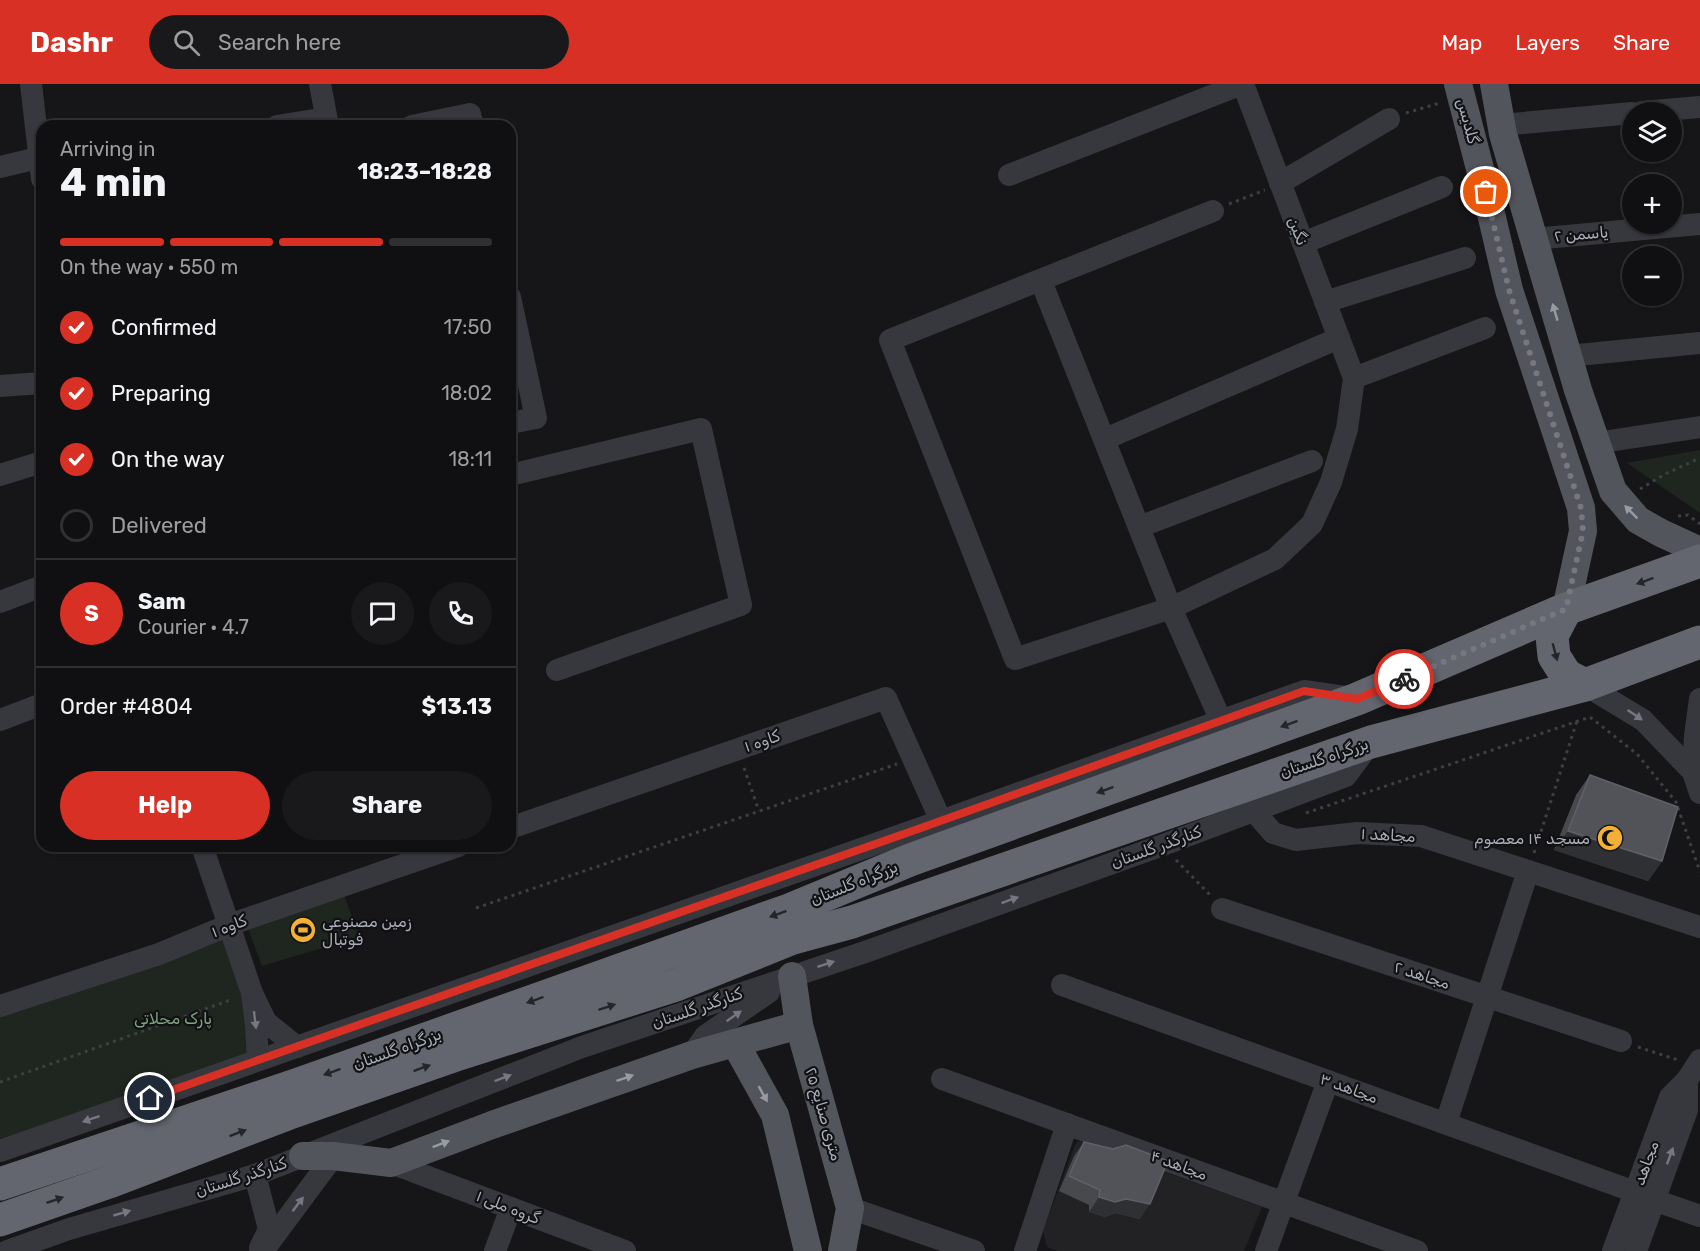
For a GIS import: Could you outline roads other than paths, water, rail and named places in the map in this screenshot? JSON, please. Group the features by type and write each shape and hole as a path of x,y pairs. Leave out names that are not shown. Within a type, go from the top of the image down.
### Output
{"highway":[{"name":"بزرگراه گلستان","path":"0,1184 298,1084 767,918 910,860 947,833 984,834 1357,699 1566,609 1700,561"},
{"path":"1566,609 1552,636 1554,656 1566,675 1585,685"},
{"name":"بزرگراه گلستان","path":"0,1220 109,1182 287,1114 459,1054 676,985 793,938 852,922 1371,742 1585,685 1700,642"},
{"path":"947,833 969,860 971,870 967,882"},
{"path":"984,834 980,847 982,857 987,864 1002,870"}],"main road":[{"name":"گلدیس","path":"1494,84 1501,125 1533,239 1568,356 1613,491 1638,520 1700,551"},
{"name":"گلدیس","path":"1460,90 1509,290 1581,508 1583,531 1566,609"},
{"name":"۲۵ متری صنایع","path":"792,976 799,1025 850,1208 842,1251"},
{"path":"303,1156 340,1147 391,1163 692,1055 799,1025"},
{"path":"735,1042 775,1115 808,1251"}],"street":[{"path":"31,84 36,124"},
{"path":"320,84 327,120"},
{"path":"1009,175 1243,84"},
{"name":"نگین","path":"1243,84 1354,378"},
{"path":"1682,109 1700,107"},
{"path":"441,120 470,114 471,120"},
{"path":"1501,125 1622,114"},
{"path":"1280,183 1389,119"},
{"path":"0,167 36,164"},
{"path":"1303,243 1442,187"},
{"path":"1213,211 890,340 1015,659 1171,608 1275,559 1312,524 1331,482 1347,429 1354,378 1485,328"},
{"name":"یاسمن ۲","path":"1533,239 1700,224"},
{"path":"1325,302 1465,258"},
{"path":"1041,281 1106,439 1171,608 1221,721"},
{"path":"1106,439 1339,338"},
{"path":"1568,356 1700,344"},
{"path":"516,422 536,418 517,362"},
{"path":"0,386 36,383"},
{"path":"1596,443 1700,427"},
{"path":"516,474 701,429 741,605 557,670"},
{"path":"1139,527 1312,461"},
{"path":"0,475 36,464"},
{"path":"0,602 36,588"},
{"path":"1585,685 1643,720 1696,782"},
{"path":"0,1151 258,1060 947,833 1221,721 1304,691 1357,699"},
{"name":"کاوه ۱","path":"516,826 886,698 947,833"},
{"path":"1696,782 1695,736 1700,699"},
{"path":"0,720 36,706"},
{"name":"کنارگذر گلستان","path":"340,1147 582,1047 792,976 1163,845 1346,776 1371,742"},
{"name":"۱ مجاهد","path":"1254,811 1273,833 1296,840 1357,832 1421,836 1700,927"},
{"path":"204,852 252,993 266,1022 297,1047"},
{"name":"کاوه ۱","path":"0,1006 159,954 229,925 441,852"},
{"path":"1446,1124 1528,871"},
{"name":"مجاهد ۲","path":"1222,909 1621,1041"},
{"path":"692,1055 705,1036 792,976"},
{"name":"مجاهد ۳","path":"1062,985 1700,1216"},
{"path":"252,993 258,1060"},
{"name":"مجاهد","path":"1614,1251 1645,1196 1687,1110 1694,1069"},
{"name":"مجاهد ۴","path":"942,1078 1417,1251"},
{"path":"1266,1251 1328,1081"},
{"path":"1025,1251 1067,1124"},
{"path":"261,1251 340,1147"},
{"name":"کنارگذر گلستان","path":"7,1251 69,1229 255,1175 303,1156"},
{"name":"گروه ملی ۱","path":"391,1163 625,1251"},
{"path":"255,1175 269,1229 261,1251"},
{"name":"مجاهد","path":"1636,1251 1645,1196"},
{"path":"495,1251 510,1208"},
{"path":"850,1208 974,1251"}],"place":[{"name":"مسجد ۱۴ معصوم","path":"1610,838"},
{"name":"زمین مصنوعی فوتبال","path":"303,930"}],"park label":[{"name":"پارک محلاتی","path":"173,1018"}]}
